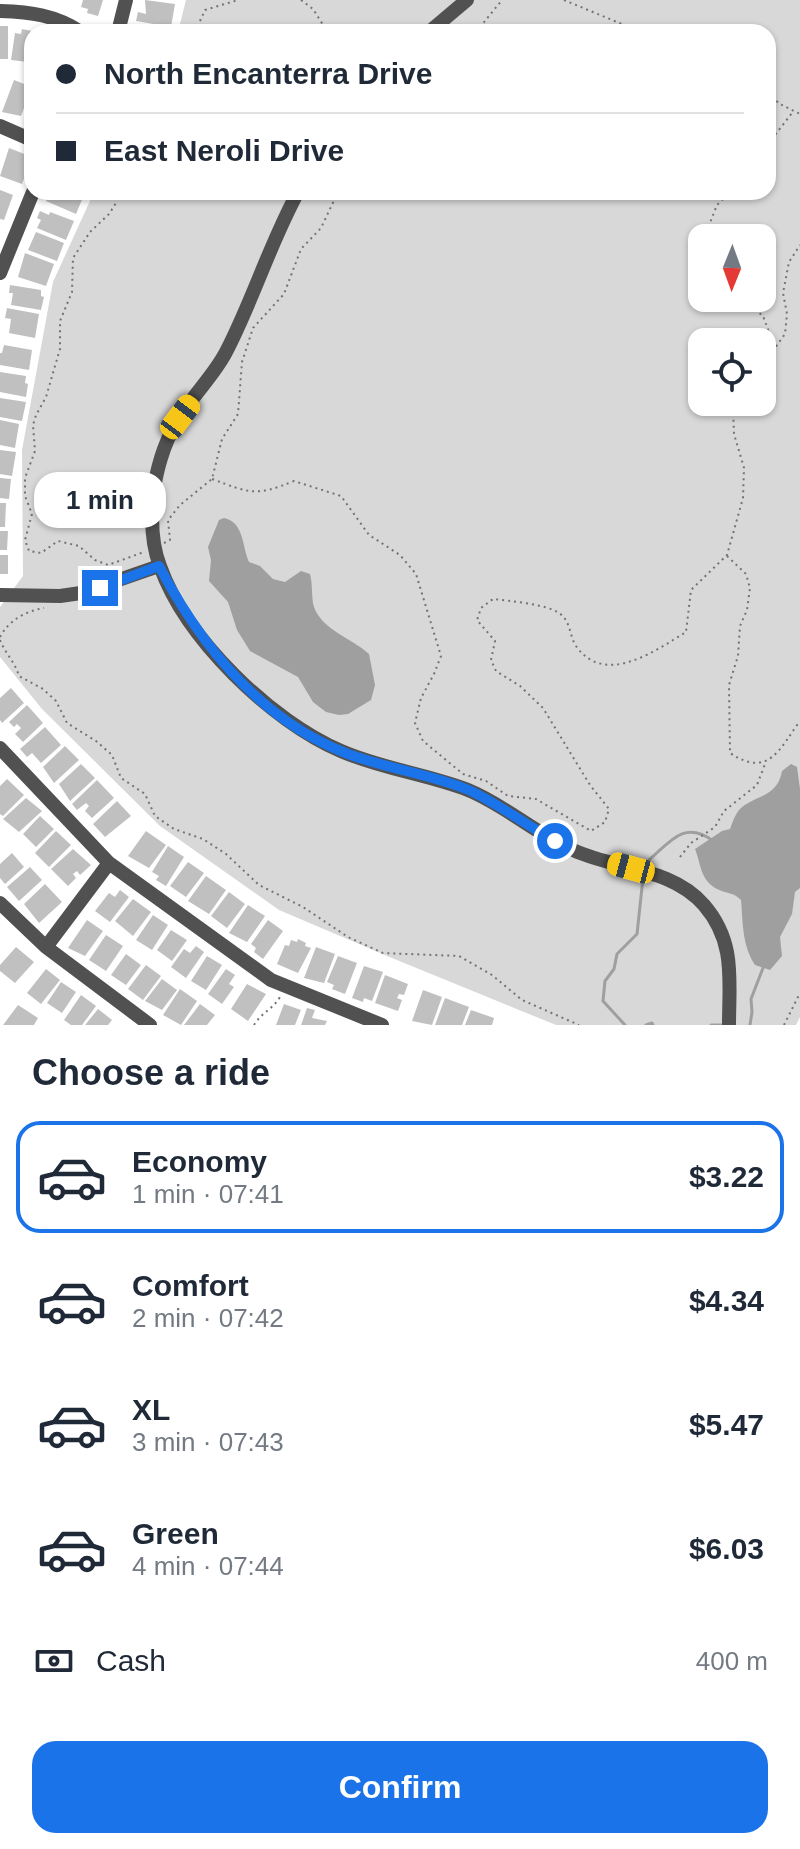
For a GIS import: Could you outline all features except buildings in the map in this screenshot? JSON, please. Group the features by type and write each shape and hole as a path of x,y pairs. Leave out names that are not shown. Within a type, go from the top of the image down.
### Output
{"street":[{"path":"120,24 126,0"},
{"path":"438,24 467,0"},
{"path":"0,11 53,16 67,24"},
{"path":"0,126 24,136"},
{"path":"0,273 6,244 29,200"},
{"path":"294,200 224,356 180,417 166,446 154,492 155,548 159,566 179,605 239,681 272,711 301,730 343,752 470,791 574,851 661,876 693,894 717,922 727,944 729,1018"},
{"path":"0,595 60,596 81,593 159,566"},
{"path":"0,748 109,863 271,980 382,1025"},
{"path":"46,947 109,863"},
{"path":"0,903 46,947 150,1025"}],"path":[{"path":"199,24 205,10 238,0"},
{"path":"301,0 313,9 323,24"},
{"path":"482,24 502,0"},
{"path":"564,0 622,24"},
{"path":"776,99 800,114"},
{"path":"776,134 793,112"},
{"path":"116,200 109,214 90,232 73,258 72,292 60,321 60,349 46,397 33,425 35,451 25,478 25,496 32,514 25,540 29,551 41,553 58,541 79,546 95,560 108,565 170,540 168,520 180,505 212,479 222,439 238,414 242,362 253,328 284,294 301,249 321,228 334,200"},
{"path":"710,224 722,200"},
{"path":"776,348 785,334 787,314 783,293 789,262 800,245"},
{"path":"212,479 249,493 294,481 341,496 369,535 400,555 416,574 441,656 421,698 415,723 423,741 463,774 486,781 508,796 536,799 591,831 605,822 609,809 590,785 543,708 520,686 496,671 491,660 495,641 477,620 481,608 493,599 558,612 568,622 575,644 589,659 617,666 639,659 686,632 691,590 727,555 743,498 744,468 734,434 733,416"},
{"path":"727,555 746,574 750,588 747,610 740,626 738,656 729,685 730,753 741,761 765,763"},
{"path":"0,640 4,651 16,665 19,676 43,689 56,701 67,723 112,755 121,778 145,794 155,816 174,829 226,854 259,885 303,907 348,937 383,953 459,956 492,975 522,1000 579,1025"},
{"path":"680,857 691,843 715,827 724,811 757,785 765,763 779,754 800,721"},
{"path":"254,1025 262,1014 275,1006 283,985"},
{"path":"784,1025 800,993"}],"shaded area":[{"path":"186,0 800,0 800,1017 796,1025 556,1025 279,910 160,826 42,709 0,657 0,607 23,576 22,450 53,282 90,200 776,200 776,24 180,24"},
{"path":"219,520 231,520 239,529 249,562 260,566 273,579 285,582 301,571 310,574 313,603 318,615 331,628 369,654 375,685 371,700 348,714 326,712 313,702 298,677 250,651 237,630 228,602 209,581 211,560 208,547"},
{"path":"791,764 797,767 800,789 800,888 795,892 792,914 780,937 782,956 770,970 755,965 748,950 741,900 707,881 695,849 730,829 739,810 770,792 782,771"}],"waterway":[{"path":"646,867 649,860 671,840 685,833 702,834 712,840"},
{"path":"625,1025 603,1001 605,981 614,969 617,954 637,934 643,878"},
{"path":"750,1025 751,999 763,968"},
{"path":"646,1025 653,1025"},
{"path":"711,1025 723,1025"}],"route":[{"path":"100,588 159,566 179,605 208,645 239,681 272,711 343,752 470,791 555,841"}]}
